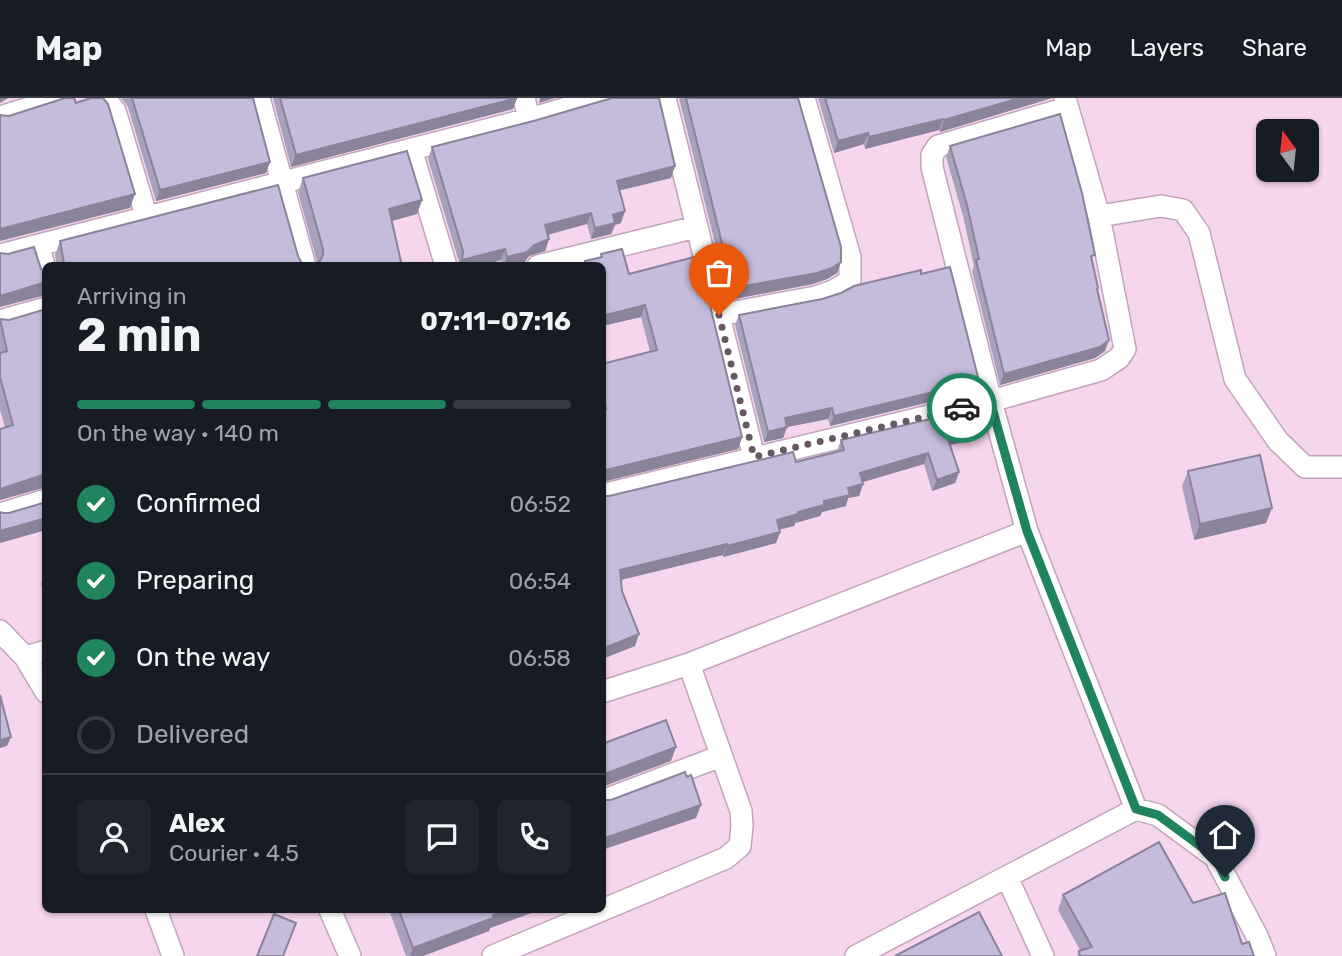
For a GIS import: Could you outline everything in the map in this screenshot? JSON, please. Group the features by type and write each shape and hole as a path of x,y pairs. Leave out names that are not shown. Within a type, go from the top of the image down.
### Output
{"street":[{"path":"0,117 62,98"},
{"path":"104,98 114,111 119,124 147,218"},
{"path":"259,98 304,262"},
{"path":"0,255 411,149 527,108 602,98"},
{"path":"665,98 754,457"},
{"path":"719,315 816,298 850,281 850,257 804,98"},
{"path":"606,490 990,401 1101,370 1119,358 1125,349 1099,216 1066,103 938,146 932,155 932,167 990,401 1027,531 1136,809"},
{"path":"411,149 445,262"},
{"path":"1099,216 1161,206 1183,210 1199,233 1235,379 1278,441 1305,467 1342,467"},
{"path":"565,262 696,227"},
{"path":"39,246 43,262"},
{"path":"0,321 42,309"},
{"path":"0,514 42,501"},
{"path":"606,691 689,664 1027,531"},
{"path":"0,631 35,654 42,678"},
{"path":"606,908 726,858 740,846 741,811 689,664"},
{"path":"606,800 722,756"},
{"path":"856,956 1136,809 1158,815 1215,857 1265,956"},
{"path":"1007,877 1043,956"},
{"path":"157,913 173,956"},
{"path":"331,913 350,956"},
{"path":"492,956 595,913"}],"building":[{"path":"65,98 74,98 76,103 91,98 103,98 108,104 135,194 0,229 0,115 9,116"},
{"path":"132,98 253,98 270,162 160,190"},
{"path":"280,98 517,98 296,155"},
{"path":"612,98 659,98 675,166 617,181 625,211 613,215 615,223 595,228 591,213 545,225 549,239 534,245 527,252 507,257 505,249 462,260 463,251 432,147"},
{"path":"686,98 798,98 841,247 841,262 817,273 733,288"},
{"path":"825,98 1020,98 944,120 869,137 868,133 838,141"},
{"path":"1060,114 1082,193 1095,255 1091,256 1097,289 1109,340 1100,347 1004,374 976,260 979,259 967,205 950,146"},
{"path":"407,151 422,200 389,209 401,262 318,262 323,249 303,178"},
{"path":"278,185 301,262 64,262 60,241"},
{"path":"34,247 42,270 42,283 0,296 0,253 8,254"},
{"path":"622,249 629,274 698,256 742,437 606,470 606,363 657,350 645,305 606,315 606,262 585,261 602,257 601,254"},
{"path":"950,267 979,381 834,416 832,408 785,418 787,427 768,432 739,315 822,299 854,286 921,270 921,274"},
{"path":"42,310 42,475 0,489 0,429 13,425 0,377 0,353 7,351 0,319 9,320"},
{"path":"973,409 978,428 947,436 959,472 937,480 928,453 860,473 863,484 848,488 850,495 824,501 824,505 777,520 780,532 620,570 622,591 639,634 606,647 606,496 793,452 796,462 844,450 841,440"},
{"path":"1260,455 1272,508 1200,524 1188,471"},
{"path":"42,503 42,519 0,531 0,512 9,513"},
{"path":"0,695 11,737 0,740"},
{"path":"666,720 676,747 606,773 606,742"},
{"path":"685,772 687,777 691,775 701,805 606,838 606,800"},
{"path":"1159,842 1193,903 1225,893 1242,944 1249,942 1254,956 1080,956 1079,951 1092,947 1063,895"},
{"path":"979,912 1002,956 895,956"},
{"path":"400,913 499,913 493,915 493,918 413,948"},
{"path":"274,914 296,923 283,956 257,956"}],"way so far":[{"path":"719,315 754,457 962,408"}],"route":[{"path":"962,408 990,401 1027,531 1136,809 1158,815 1215,857 1225,877"}]}
